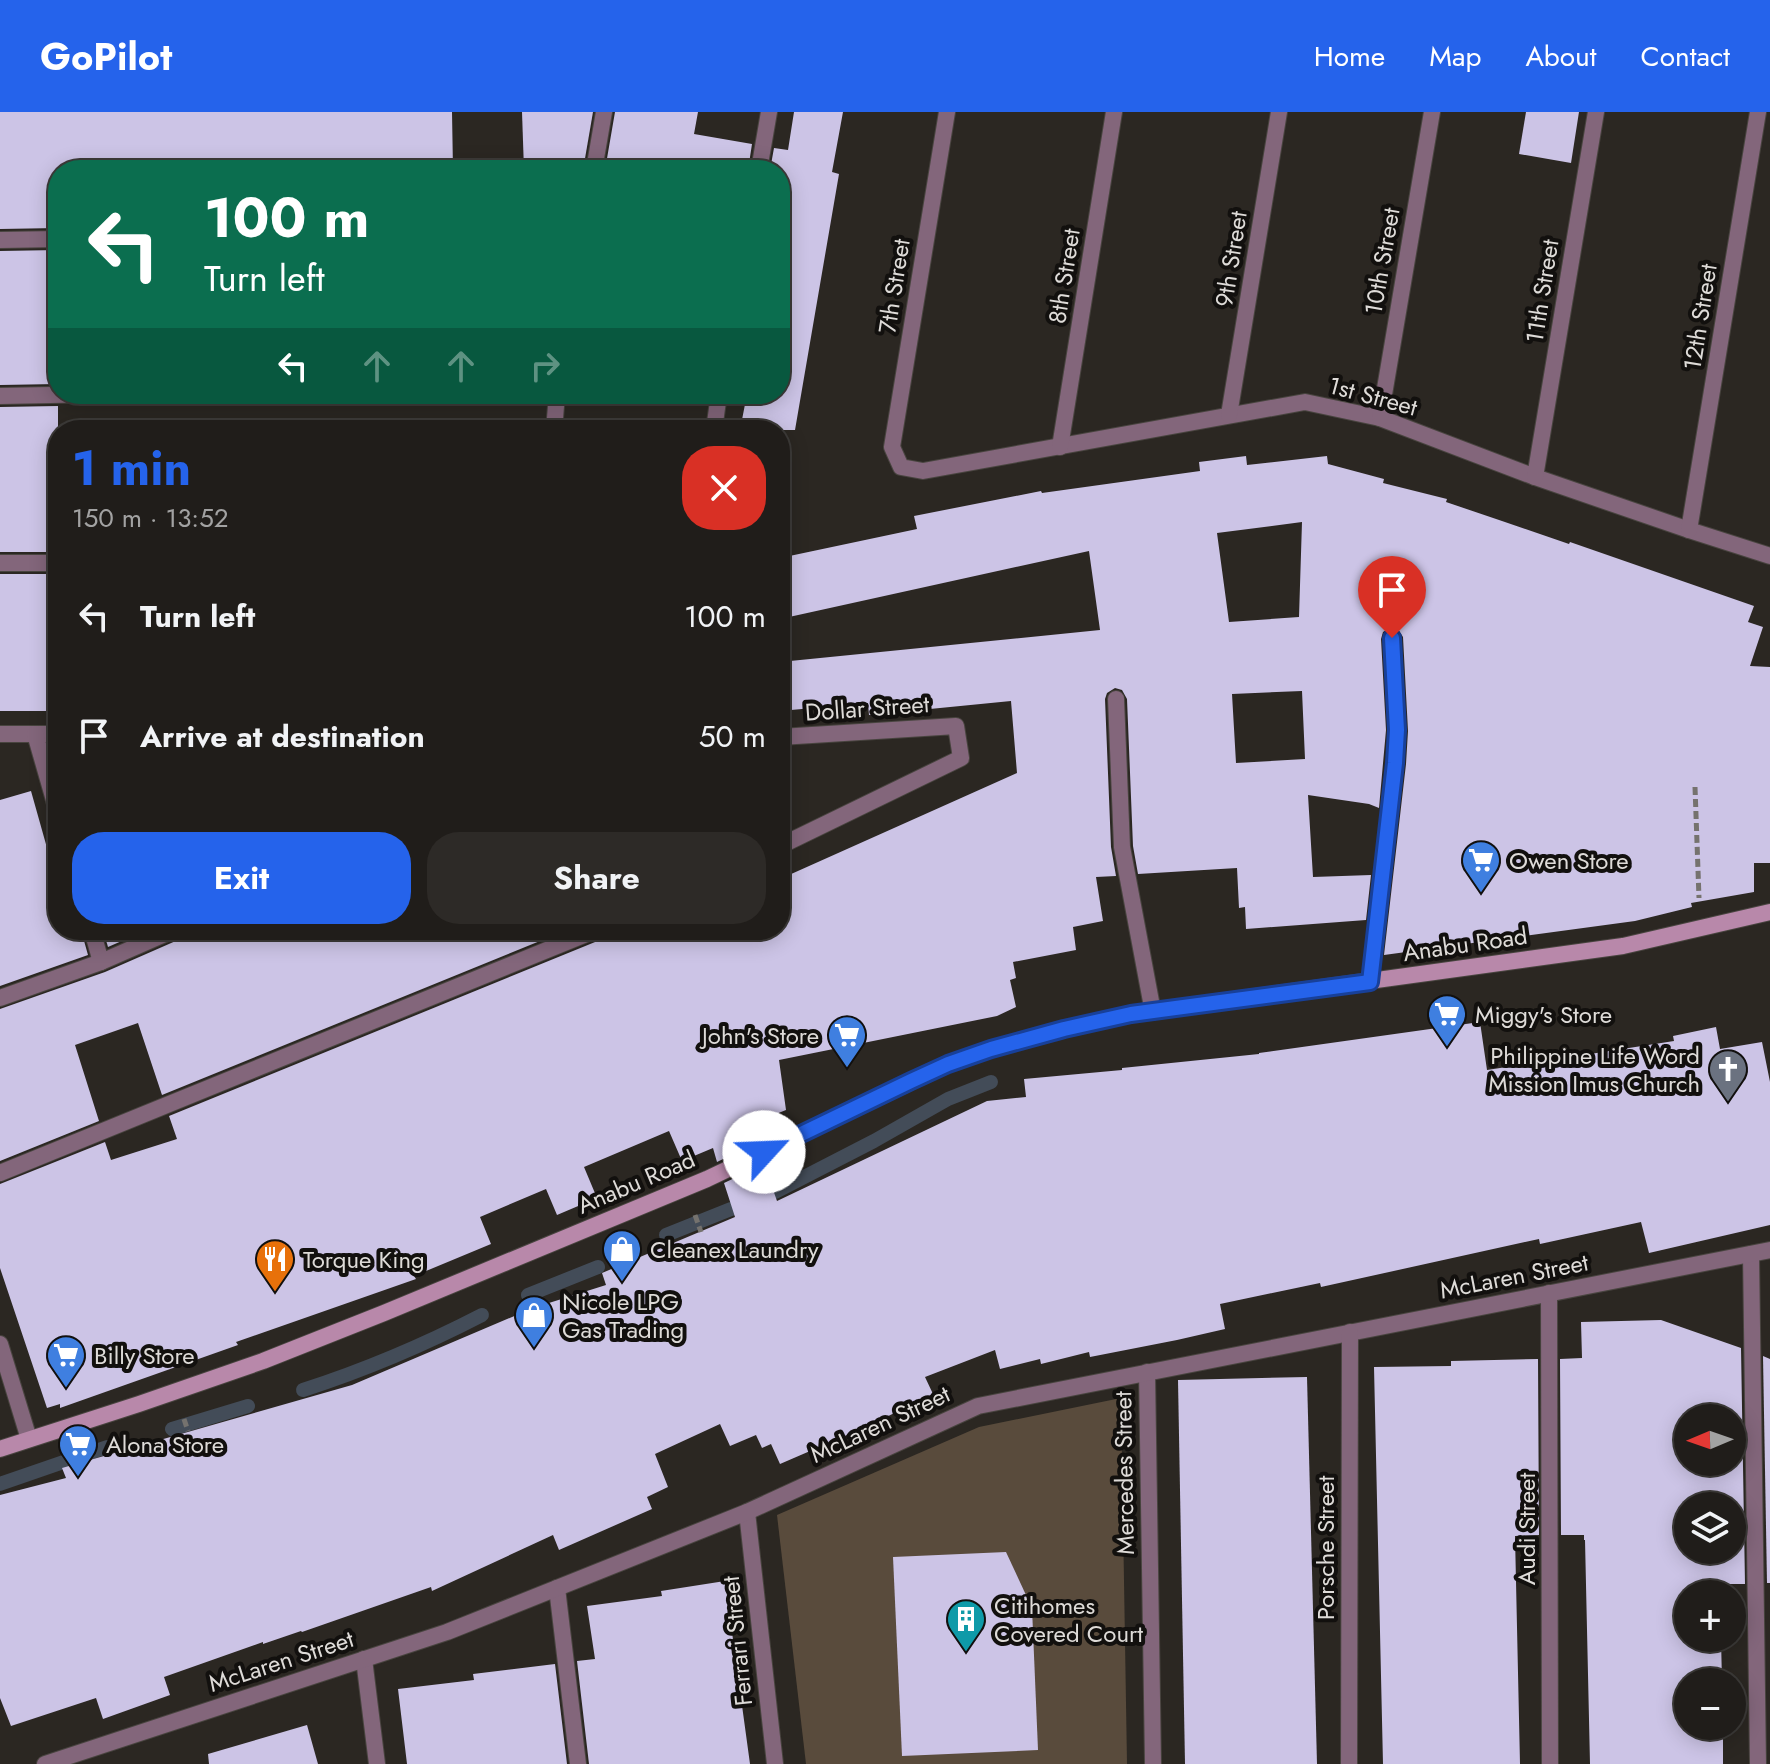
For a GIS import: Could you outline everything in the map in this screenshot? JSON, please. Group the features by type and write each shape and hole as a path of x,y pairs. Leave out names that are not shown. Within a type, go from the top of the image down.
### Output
{"street":[{"path":"596,160 604,112"},
{"path":"761,160 769,112"},
{"name":"7th Street","path":"901,467 892,447 947,112"},
{"name":"8th Street","path":"1060,447 1114,112"},
{"name":"9th Street","path":"1229,415 1279,112"},
{"name":"10th Street","path":"1380,418 1432,112"},
{"name":"11th Street","path":"1535,477 1596,112"},
{"name":"12th Street","path":"1689,530 1758,112"},
{"path":"0,240 48,239"},
{"path":"0,396 48,395"},
{"name":"1st Street","path":"901,467 923,471 1305,402 1380,418 1535,477 1770,556"},
{"path":"0,563 48,563"},
{"path":"1370,982 1395,763 1397,730 1392,638"},
{"path":"1116,699 1122,847 1153,1012"},
{"name":"Dollar Street","path":"790,736 956,726 961,758 790,841"},
{"path":"0,734 48,734"},
{"path":"35,734 48,779"},
{"name":"Anabu Road","path":"0,1449 263,1361 499,1266 707,1179 948,1064 991,1049 1108,1019 1623,946 1770,912"},
{"path":"95,940 101,962"},
{"path":"0,998 101,962 151,940"},
{"path":"0,1173 571,940"},
{"name":"McLaren Street","path":"45,1764 447,1632 747,1512 978,1406 1770,1250"},
{"path":"1751,1254 1758,1764"},
{"name":"Audi Street","path":"1549,1293 1550,1764"},
{"name":"Porsche Street","path":"1349,1764 1350,1332"},
{"path":"0,1344 29,1439"},
{"name":"Mercedes Street","path":"1147,1372 1153,1764"},
{"name":"Ferrari Street","path":"747,1512 775,1764"},
{"path":"557,1588 578,1764"},
{"path":"364,1659 377,1764"}],"path":[{"path":"1695,787 1700,927"},
{"path":"695,1214 701,1232"},
{"path":"184,1420 188,1431"}],"shaded area":[{"path":"1121,1398 1127,1764 806,1764 777,1515 979,1427"}],"building":[{"path":"0,112 452,112 453,160 48,160 48,228 0,229"},
{"path":"522,112 593,112 585,160 524,160"},
{"path":"615,112 698,112 694,134 752,144 750,160 607,160"},
{"path":"794,112 843,112 832,172 839,174 795,430 790,430 790,420 742,420 745,404 790,404 790,160 772,160 774,148 788,150"},
{"path":"1526,112 1579,112 1571,163 1519,154"},
{"path":"48,250 48,384 0,385 0,251"},
{"path":"58,406 58,420 48,420 48,552 0,552 0,407"},
{"path":"1246,456 1247,465 1327,456 1328,464 1384,479 1383,483 1447,499 1446,502 1754,606 1748,622 1763,627 1750,666 1770,667 1770,863 1754,863 1754,892 1691,903 1692,907 1635,921 1384,955 1408,731 1403,637 1398,629 1391,627 1383,632 1381,639 1386,730 1379,808 1308,795 1313,877 1371,875 1366,920 1246,929 1245,907 1239,908 1237,868 1138,874 1133,846 1127,699 1122,690 1115,688 1107,693 1105,699 1111,847 1116,876 1096,877 1103,921 1073,927 1076,950 1013,962 1016,978 1010,980 1016,1007 997,1016 779,1060 786,1110 766,1118 768,1124 751,1131 756,1143 717,1162 713,1148 682,1161 669,1131 584,1167 597,1198 557,1215 546,1189 480,1217 491,1244 414,1276 416,1279 60,1408 60,1404 47,1408 0,1268 0,1184 105,1142 111,1160 177,1139 169,1116 600,940 790,940 790,875 1017,773 1011,701 869,715 868,703 790,710 790,661 1100,630 1089,551 790,617 790,556 917,529 914,516 1041,491 1200,471 1199,462","holes":["1302,522 1299,617 1229,622 1217,533","1302,691 1305,759 1236,763 1232,694"]},
{"path":"0,574 48,574 48,711 0,711"},
{"path":"31,791 48,851 48,940 84,940 88,955 0,986 0,800"},
{"path":"106,940 124,940 108,947"},
{"path":"178,940 542,940 162,1095 138,1023 75,1045 99,1121 0,1161 0,1009 105,972"},
{"path":"1480,1022 1487,1070 1674,1041 1673,1036 1716,1027 1720,1049 1762,1042 1770,1082 1770,1225 1649,1253 1641,1222 1540,1244 1539,1239 1321,1287 1320,1283 1220,1304 1225,1329 1177,1340 1090,1357 1089,1352 1041,1364 1040,1359 1000,1369 995,1350 925,1377 933,1394 780,1464 771,1444 762,1448 756,1435 730,1446 720,1424 655,1454 668,1487 647,1497 652,1509 559,1550 553,1535 432,1591 431,1587 164,1677 170,1695 103,1719 96,1698 11,1726 0,1698 0,1495 66,1478 62,1468 352,1385 533,1308 606,1285 602,1273 735,1217 724,1183 764,1164 777,1201 987,1101 1026,1097 1024,1079 1259,1054"},
{"path":"1661,1320 1741,1348 1742,1404 1674,1404 1674,1476 1743,1476 1743,1492 1674,1492 1674,1564 1745,1564 1745,1580 1674,1580 1674,1652 1721,1652 1722,1668 1674,1668 1674,1740 1723,1740 1723,1764 1590,1764 1585,1540 1584,1535 1561,1535 1560,1359 1582,1358 1581,1322"},
{"path":"1763,1356 1770,1359 1770,1583 1767,1583"},
{"path":"1538,1359 1539,1535 1515,1536 1520,1764 1383,1764 1374,1367 1451,1366 1451,1361"},
{"path":"1307,1377 1317,1764 1185,1764 1178,1380"},
{"name":"Citihomes Covered Court","path":"1006,1552 1032,1608 1038,1750 902,1756 893,1557"},
{"path":"725,1581 750,1764 589,1764 577,1661 595,1659 587,1606 662,1596 661,1591"},
{"path":"555,1664 567,1764 407,1764 398,1689 474,1680 473,1674"},
{"path":"307,1725 318,1764 209,1764 208,1754"}],"waterway":[{"path":"775,1192 948,1099 991,1082"},
{"path":"666,1235 731,1209"},
{"path":"528,1295 598,1267"},
{"path":"303,1390 394,1356 482,1315"},
{"path":"172,1429 248,1406"},
{"path":"0,1484 107,1447"}],"place":[{"name":"Owen Store","path":"1481,894"},
{"name":"Miggy's Store","path":"1447,1048"},
{"name":"John's Store","path":"847,1069"},
{"name":"Philippine Life Word Mission Imus Church","path":"1728,1103"},
{"name":"Cleanex Laundry","path":"622,1283"},
{"name":"Torque King","path":"275,1293"},
{"name":"Nicole LPG Gas Trading","path":"534,1349"},
{"name":"Billy Store","path":"66,1389"},
{"name":"Alona Store","path":"78,1478"},
{"name":"Citihomes Covered Court","path":"966,1653"}],"route":[{"path":"764,1152 886,1092 948,1064 991,1049 1131,1014 1370,982 1395,763 1397,730 1392,638"}]}
